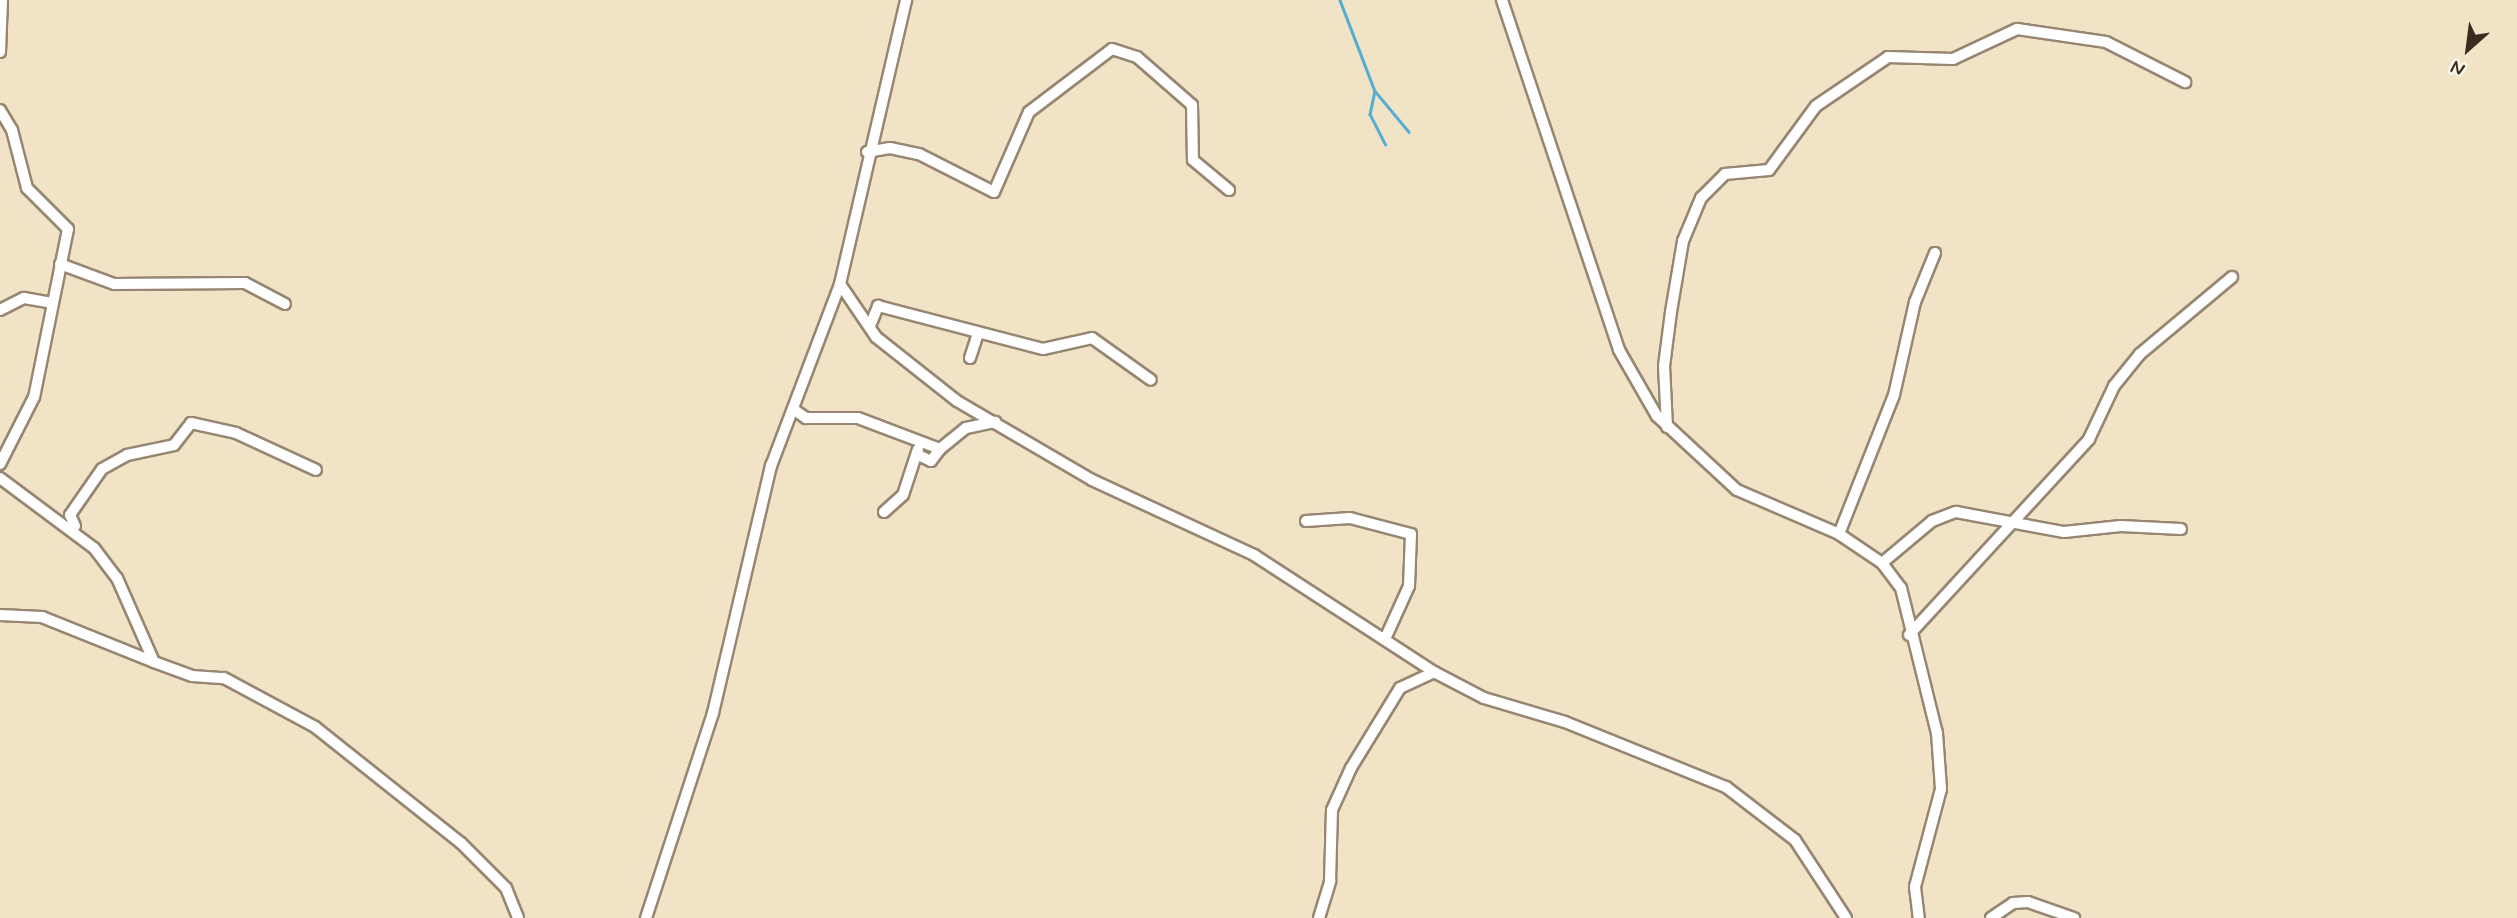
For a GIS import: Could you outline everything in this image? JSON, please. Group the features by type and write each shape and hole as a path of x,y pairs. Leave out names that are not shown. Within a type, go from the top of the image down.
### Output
{"street":[{"path":"0,52 2,0"},
{"path":"646,918 713,713 753,529 793,409 840,284 867,152 906,0"},
{"path":"1502,0 1619,350 1667,427 1737,490 1839,534 1882,563 1910,610 1909,635 1937,733 1941,789 1915,887 1919,918"},
{"path":"1667,427 1664,366 1671,312 1683,241 1702,198 1725,174 1769,170 1816,106 1888,57 1953,59 2017,29 2106,41 2185,82"},
{"path":"867,152 890,148 919,154 967,173 993,192 1030,112 1112,49 1137,57 1192,104 1193,160 1229,190"},
{"path":"0,110 12,130 27,188 68,229 34,397 0,464"},
{"path":"1839,534 1894,395 1915,303 1936,253"},
{"path":"60,264 114,284 245,283 285,304"},
{"path":"1909,635 2089,439 2114,386 2140,354 2232,277"},
{"path":"840,284 876,337 957,401 999,422 1093,480 1254,555 1434,672 1484,698 1565,722 1727,788 1795,840 1846,918"},
{"path":"0,310 24,298 51,303"},
{"path":"853,306 878,306 1050,349 1092,338 1152,380"},
{"path":"870,326 878,306"},
{"path":"971,358 978,333"},
{"path":"793,409 806,418"},
{"path":"789,421 806,418 859,418 918,450 930,461 966,428 999,422"},
{"path":"76,529 70,515 102,469 127,455 174,445 191,423 236,433 316,470"},
{"path":"884,512 903,495 918,450"},
{"path":"0,478 25,503 51,510 76,529 117,578 153,662"},
{"path":"1882,563 1944,514 1968,512 2012,524 2064,532 2121,526 2181,529"},
{"path":"1306,520 1350,518 1411,534 1409,586 1385,639"},
{"path":"0,615 42,617 181,674 224,678 315,727 461,844 506,888 517,918"},
{"path":"1319,918 1330,881 1332,810 1351,768 1399,688 1434,672"},
{"path":"1991,918 2013,902 2028,902 2074,918"}],"waterway":[{"path":"1340,0 1375,91 1409,132"},
{"path":"1375,91 1370,114 1385,144"}]}
